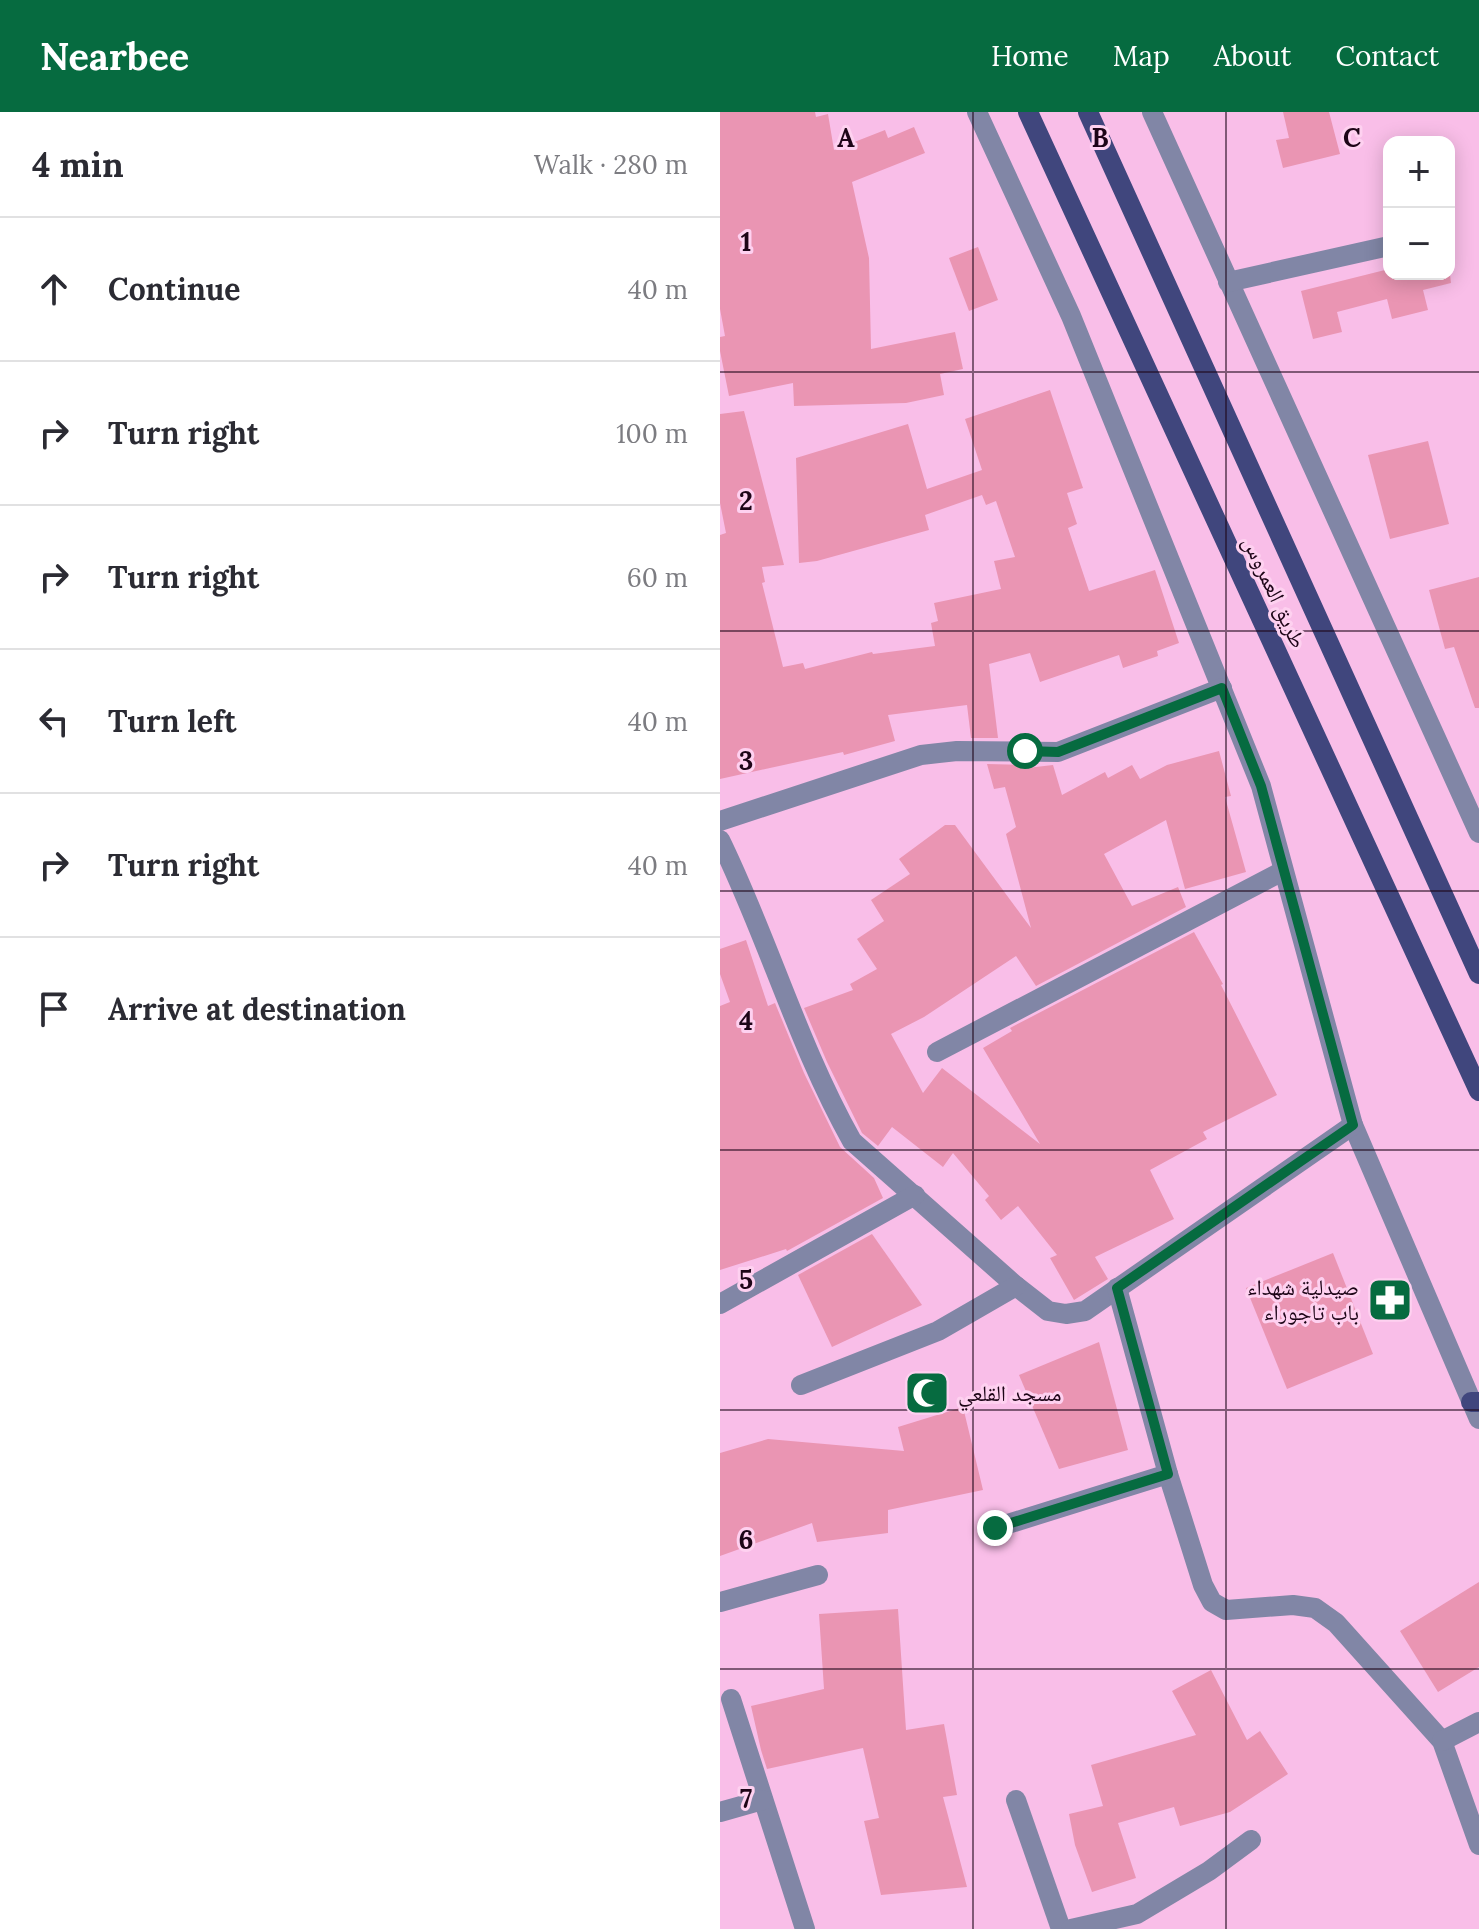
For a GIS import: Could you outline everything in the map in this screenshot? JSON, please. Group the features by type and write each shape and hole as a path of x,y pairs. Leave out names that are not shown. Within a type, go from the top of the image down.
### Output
{"main road":[{"name":"طريق العمروس","path":"1028,112 1479,1091"},
{"name":"طريق العمروس","path":"1088,112 1479,974"}],"street":[{"path":"977,112 1071,316 1261,786 1353,1125 1476,1407"},
{"path":"1152,112 1479,833"},
{"path":"1228,282 1383,247"},
{"path":"720,821 921,755 957,751 1058,752 1222,688"},
{"path":"720,840 725,865 852,1141 1048,1311 1066,1314 1085,1311 1353,1125"},
{"path":"937,1052 1283,871"},
{"path":"720,1304 915,1195"},
{"path":"801,1385 938,1331 1016,1286"},
{"path":"1117,1288 1168,1474 1203,1585 1212,1602 1226,1610 1293,1605 1315,1608 1336,1623 1442,1741 1479,1845"},
{"path":"995,1528 1168,1474"},
{"path":"720,1602 818,1575"},
{"path":"731,1699 805,1929"},
{"path":"1442,1741 1479,1722"},
{"path":"720,1812 763,1800"},
{"path":"1016,1800 1061,1929"},
{"path":"1071,1929 1137,1914 1209,1871 1251,1840"}],"building":[{"path":"720,112 815,112 816,117 828,114 834,150 885,130 888,138 914,127 925,153 852,182 869,258 871,349 955,332 963,369 940,374 944,395 906,403 794,406 793,383 729,396 720,351 720,337 725,336 720,309"},
{"path":"1283,112 1329,112 1340,154 1283,168 1276,140 1289,138"},
{"path":"978,247 998,300 969,311 949,258"},
{"path":"1383,270 1383,280 1451,280 1451,283 1423,290 1428,310 1392,319 1387,299 1337,312 1342,332 1313,339 1301,291"},
{"path":"1050,390 1083,488 1067,493 1077,524 1068,528 1089,591 1155,570 1179,643 1157,651 1158,656 1123,668 1119,655 1040,682 1030,653 989,664 998,738 971,738 967,705 888,715 895,741 844,755 843,752 720,779 720,535 726,533 720,503 720,414 744,411 784,565 762,567 765,582 762,583 783,667 803,663 805,669 872,652 935,646 931,623 938,621 934,603 1001,589 994,561 1015,557 996,501 986,505 982,495 925,515 929,530 817,561 799,563 796,458 908,424 927,489 982,470 965,419"},
{"path":"1428,441 1449,524 1390,539 1368,455"},
{"path":"1479,577 1479,708 1475,708 1454,647 1445,649 1429,590"},
{"path":"1219,751 1231,796 1225,797 1246,872 1185,889 1166,820 1104,854 1132,906 1178,887 1186,907 1036,986 1016,956 924,1017 891,1034 923,1093 942,1068 1040,1144 983,1048 1012,1031 1010,1028 1194,932 1277,1095 1203,1132 1207,1139 1150,1170 1174,1219 1095,1257 1108,1279 1074,1300 1050,1258 1057,1255 1018,1206 1001,1220 985,1200 989,1196 953,1153 943,1167 892,1127 878,1146 862,1133 804,1008 853,990 850,984 877,969 857,939 884,921 871,900 910,874 899,859 945,825 955,825 1031,928 1006,834 1016,827 1005,787 994,789 987,764 1026,765 1027,768 1053,765 1062,795 1105,772 1108,778 1132,765 1140,779 1167,765"},
{"path":"746,940 768,1006 775,1003 840,1147 874,1178 883,1198 787,1251 720,1270 720,1006 730,1002 720,974 720,949"},
{"path":"872,1234 922,1305 832,1347 798,1275"},
{"path":"1333,1253 1373,1354 1287,1389 1246,1288"},
{"path":"1099,1342 1128,1450 1059,1469 1019,1375"},
{"path":"963,1407 983,1490 888,1510 888,1533 817,1542 812,1523 720,1556 720,1453 768,1439 904,1451 898,1427"},
{"path":"1479,1582 1479,1667 1438,1692 1400,1631"},
{"path":"898,1609 906,1730 944,1724 957,1795 943,1797 967,1887 881,1895 864,1821 879,1818 863,1748 767,1769 751,1706 824,1689 819,1614"},
{"path":"1211,1670 1247,1740 1260,1731 1288,1774 1230,1812 1180,1826 1174,1807 1118,1823 1136,1878 1092,1892 1075,1845 1069,1814 1103,1806 1091,1765 1196,1735 1172,1691"}],"place":[{"name":"صيدلية شهداء باب تاجوراء","path":"1390,1300"},
{"name":"مسجد القلعي","path":"927,1393"}],"route":[{"path":"995,1528 1168,1474 1117,1288 1353,1125 1261,786 1222,688 1058,752 1025,751"}]}
